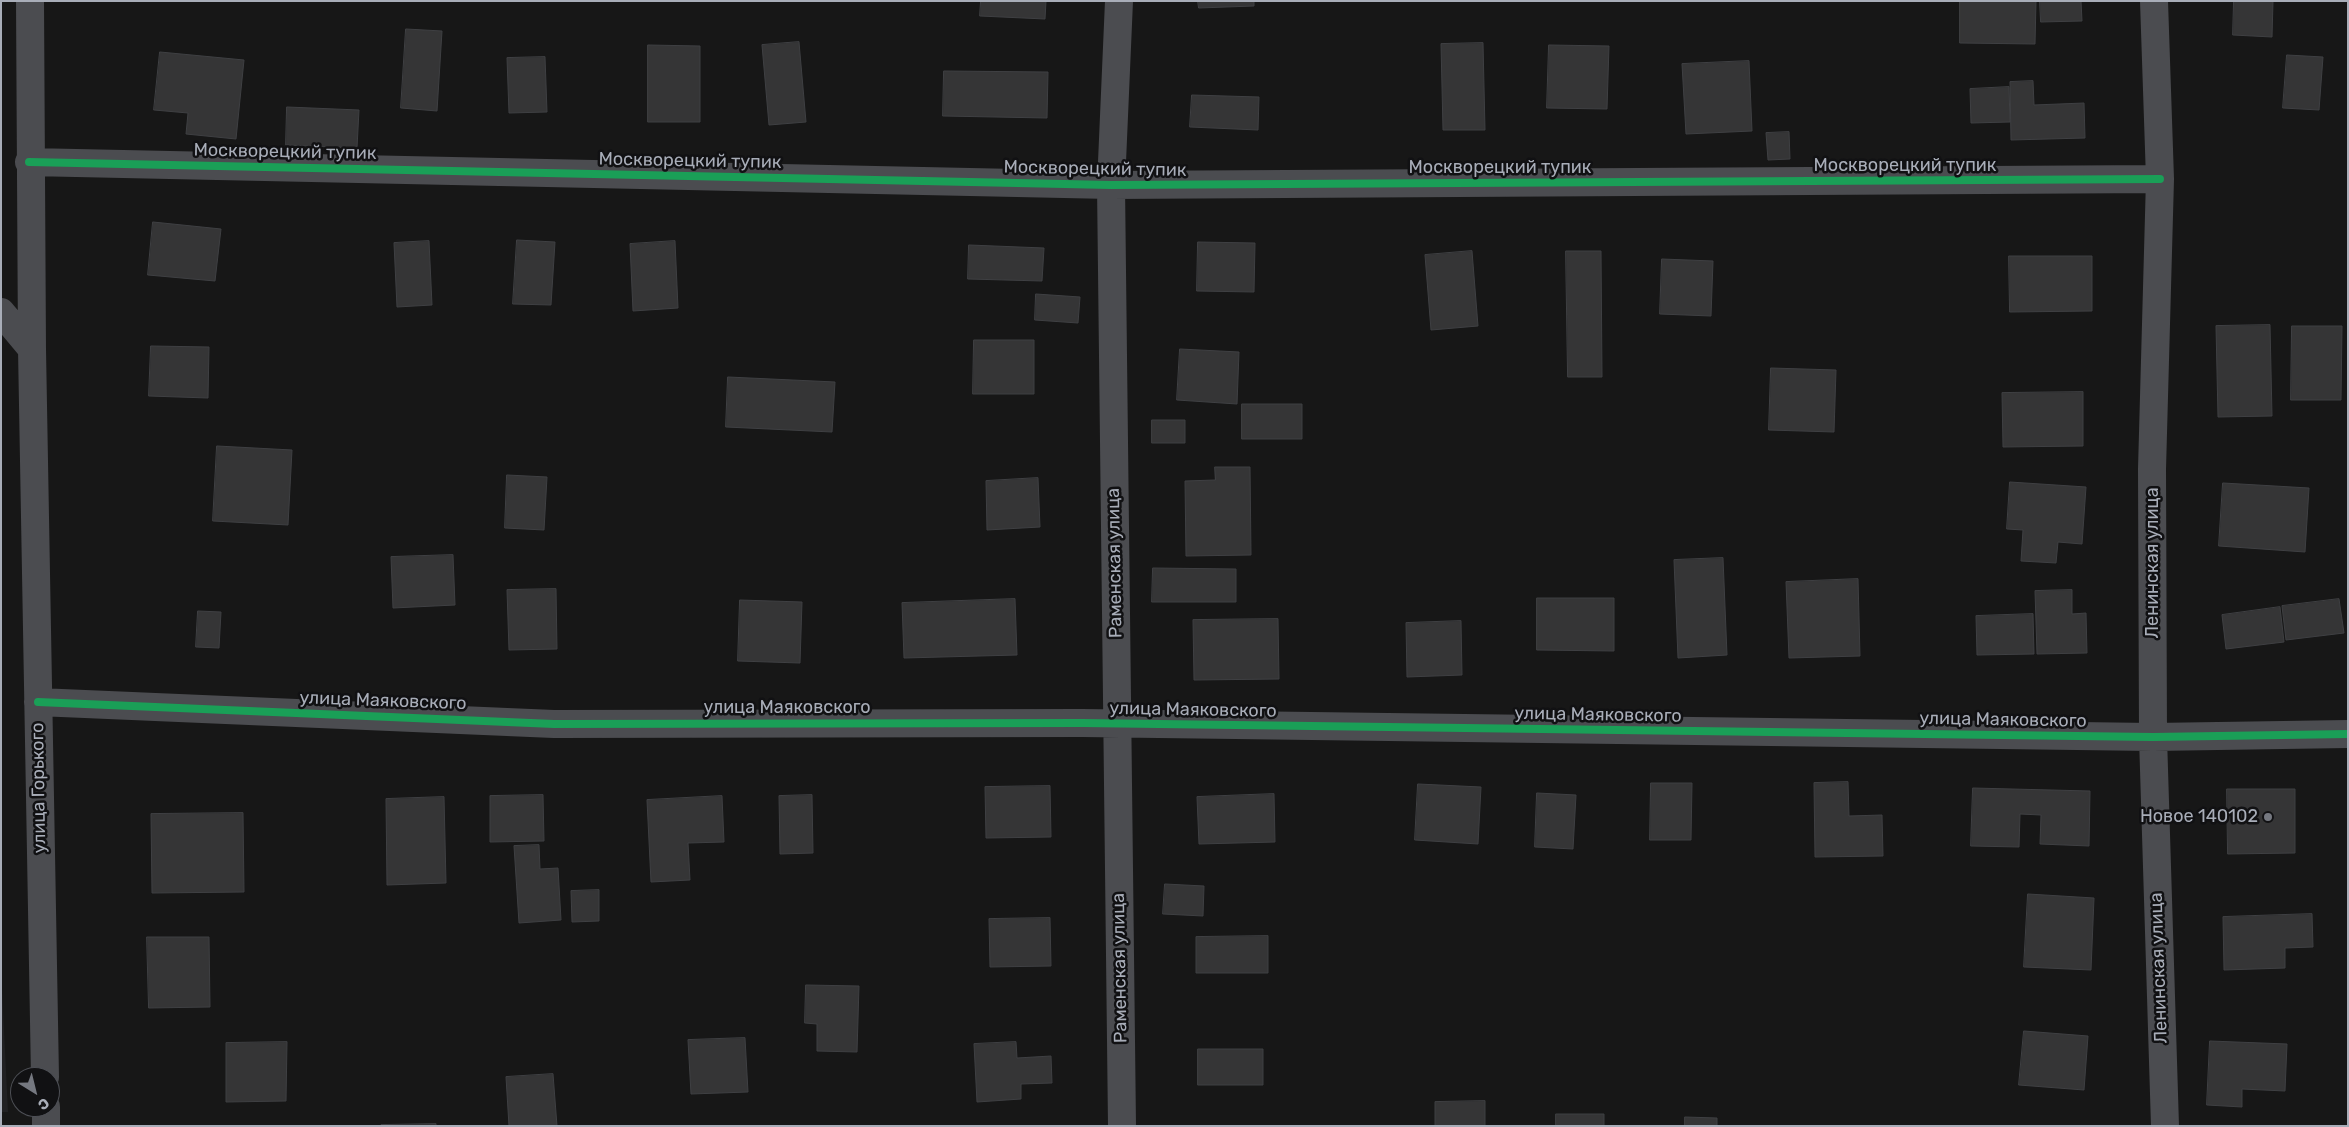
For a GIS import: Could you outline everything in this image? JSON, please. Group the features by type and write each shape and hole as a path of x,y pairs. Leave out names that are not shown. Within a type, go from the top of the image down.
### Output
{"street":[{"name":"улица Горького","path":"30,1 29,162 45,1067"},
{"name":"Раменская улица","path":"1119,1 1111,186 1122,1126"},
{"name":"Ленинская улица","path":"2154,1 2160,179 2152,470 2153,737 2165,1126"},
{"name":"Москворецкий тупик","path":"29,162 1111,186 2160,179"},
{"path":"1,312 32,349"},
{"name":"улица Маяковского","path":"38,702 554,724 1116,724 2153,737 2348,734"}],"shaded area":[{"path":"1,968 8,1112 1,1112"}],"building":[{"path":"981,1 1046,1 1045,19 980,16"},
{"path":"1198,1 1254,1 1254,6 1199,8"},
{"path":"1960,1 2036,1 2035,44 1960,43"},
{"path":"2040,1 2081,1 2082,21 2041,22"},
{"path":"2234,1 2273,1 2272,37 2233,35"},
{"path":"406,29 442,31 437,111 401,108"},
{"path":"799,42 806,122 769,125 762,45"},
{"path":"1483,43 1485,130 1443,130 1441,44"},
{"path":"648,45 700,46 700,122 648,122"},
{"path":"1549,45 1609,46 1607,109 1547,108"},
{"path":"160,52 244,60 236,139 186,134 188,113 154,110"},
{"path":"2287,55 2323,57 2319,110 2283,108"},
{"path":"545,57 547,112 509,113 507,58"},
{"path":"1749,61 1752,131 1686,134 1682,64"},
{"path":"944,71 1048,72 1047,118 943,116"},
{"path":"2033,81 2034,105 2084,103 2085,138 2011,140 2010,82"},
{"path":"2009,87 2010,122 1971,123 1970,89"},
{"path":"1192,95 1259,97 1258,130 1190,127"},
{"path":"287,107 359,110 357,148 286,145"},
{"path":"1789,132 1790,159 1768,160 1766,133"},
{"path":"153,222 221,229 215,281 148,275"},
{"path":"517,240 555,242 551,305 513,304"},
{"path":"429,241 432,305 397,307 394,243"},
{"path":"675,241 678,308 633,311 630,244"},
{"path":"1198,242 1255,243 1254,292 1197,291"},
{"path":"969,245 1044,248 1042,281 968,279"},
{"path":"1472,251 1478,326 1431,330 1425,255"},
{"path":"1566,251 1601,251 1602,377 1568,377"},
{"path":"2009,256 2092,256 2092,311 2010,312"},
{"path":"1662,259 1713,261 1711,316 1660,314"},
{"path":"1036,294 1080,297 1078,323 1035,320"},
{"path":"2270,325 2272,416 2218,417 2216,326"},
{"path":"2292,326 2342,326 2341,400 2291,400"},
{"path":"974,340 1034,340 1034,394 973,394"},
{"path":"151,346 209,347 208,398 149,396"},
{"path":"1180,349 1239,352 1237,404 1177,400"},
{"path":"1771,368 1836,370 1834,432 1769,430"},
{"path":"728,377 835,382 832,432 726,427"},
{"path":"2083,392 2083,446 2003,447 2002,393"},
{"path":"1242,404 1302,404 1302,439 1242,439"},
{"path":"1152,420 1185,420 1185,443 1152,443"},
{"path":"217,446 292,450 288,525 213,521"},
{"path":"1215,467 1250,467 1251,555 1186,556 1185,481 1215,480"},
{"path":"507,475 547,477 544,530 505,528"},
{"path":"1038,478 1040,527 987,530 986,481"},
{"path":"2010,482 2086,487 2082,544 2058,542 2056,563 2021,561 2023,530 2007,529"},
{"path":"2223,483 2309,488 2305,552 2219,546"},
{"path":"453,555 455,605 393,608 391,557"},
{"path":"1723,558 1727,655 1678,658 1674,560"},
{"path":"1153,568 1236,569 1236,602 1152,602"},
{"path":"1858,579 1860,656 1789,658 1786,582"},
{"path":"556,589 557,649 509,650 507,590"},
{"path":"2072,590 2072,614 2086,613 2087,653 2037,654 2035,591"},
{"path":"1537,598 1614,598 1614,651 1537,650"},
{"path":"1015,599 1017,655 904,658 902,603"},
{"path":"2339,599 2344,633 2286,640 2282,606"},
{"path":"740,600 802,602 800,663 738,661"},
{"path":"2280,607 2284,642 2226,649 2222,615"},
{"path":"198,611 221,612 219,648 196,647"},
{"path":"2033,614 2034,654 1977,655 1976,616"},
{"path":"1278,619 1279,679 1194,680 1193,620"},
{"path":"1461,621 1462,675 1407,677 1406,623"},
{"path":"1848,782 1849,816 1882,815 1883,856 1815,857 1814,783"},
{"path":"1651,783 1692,783 1691,840 1650,840"},
{"path":"1418,784 1481,787 1478,844 1415,840"},
{"path":"1050,786 1051,837 986,838 985,787"},
{"path":"1973,788 2090,791 2089,846 2040,844 2041,815 2020,814 2019,847 1971,846"},
{"path":"2227,789 2295,789 2295,853 2228,854"},
{"path":"1537,793 1576,795 1573,849 1535,847"},
{"path":"1274,794 1275,842 1199,844 1197,797"},
{"path":"543,795 544,841 490,842 490,796"},
{"path":"812,795 813,853 780,854 779,796"},
{"path":"722,796 724,842 688,843 690,880 651,882 647,800"},
{"path":"444,797 446,883 387,885 386,799"},
{"path":"243,813 244,892 152,893 151,814"},
{"path":"539,845 540,869 558,868 561,920 519,923 514,846"},
{"path":"1165,884 1204,886 1203,916 1163,914"},
{"path":"599,890 599,921 572,922 571,891"},
{"path":"2028,894 2094,898 2091,970 2024,967"},
{"path":"2312,914 2313,947 2285,948 2285,968 2224,970 2223,917"},
{"path":"1050,918 1051,966 990,967 989,919"},
{"path":"1268,936 1268,973 1196,973 1196,937"},
{"path":"147,937 209,937 210,1007 149,1008"},
{"path":"806,985 859,986 857,1052 817,1051 817,1024 805,1023"},
{"path":"2024,1031 2088,1036 2084,1090 2019,1085"},
{"path":"745,1038 748,1092 691,1094 688,1040"},
{"path":"2210,1041 2287,1044 2285,1091 2242,1089 2242,1107 2207,1105"},
{"path":"287,1042 286,1101 226,1102 226,1043"},
{"path":"1016,1042 1017,1058 1051,1056 1052,1083 1021,1084 1021,1099 977,1102 974,1044"},
{"path":"1198,1049 1263,1049 1263,1085 1198,1085"},
{"path":"553,1074 557,1126 509,1126 506,1077"},
{"path":"1485,1101 1485,1126 1435,1126 1435,1102"},
{"path":"1556,1114 1604,1114 1604,1126 1556,1126"},
{"path":"1685,1117 1717,1118 1717,1126 1685,1126"},
{"path":"436,1124 436,1126 381,1126 381,1125"}],"cycle path":[{"path":"29,162 1111,185 2160,179"},
{"path":"38,702 554,724 1082,723 2153,737 2348,734"}],"place":[{"name":"Новое 140102","path":"2268,817"}]}
